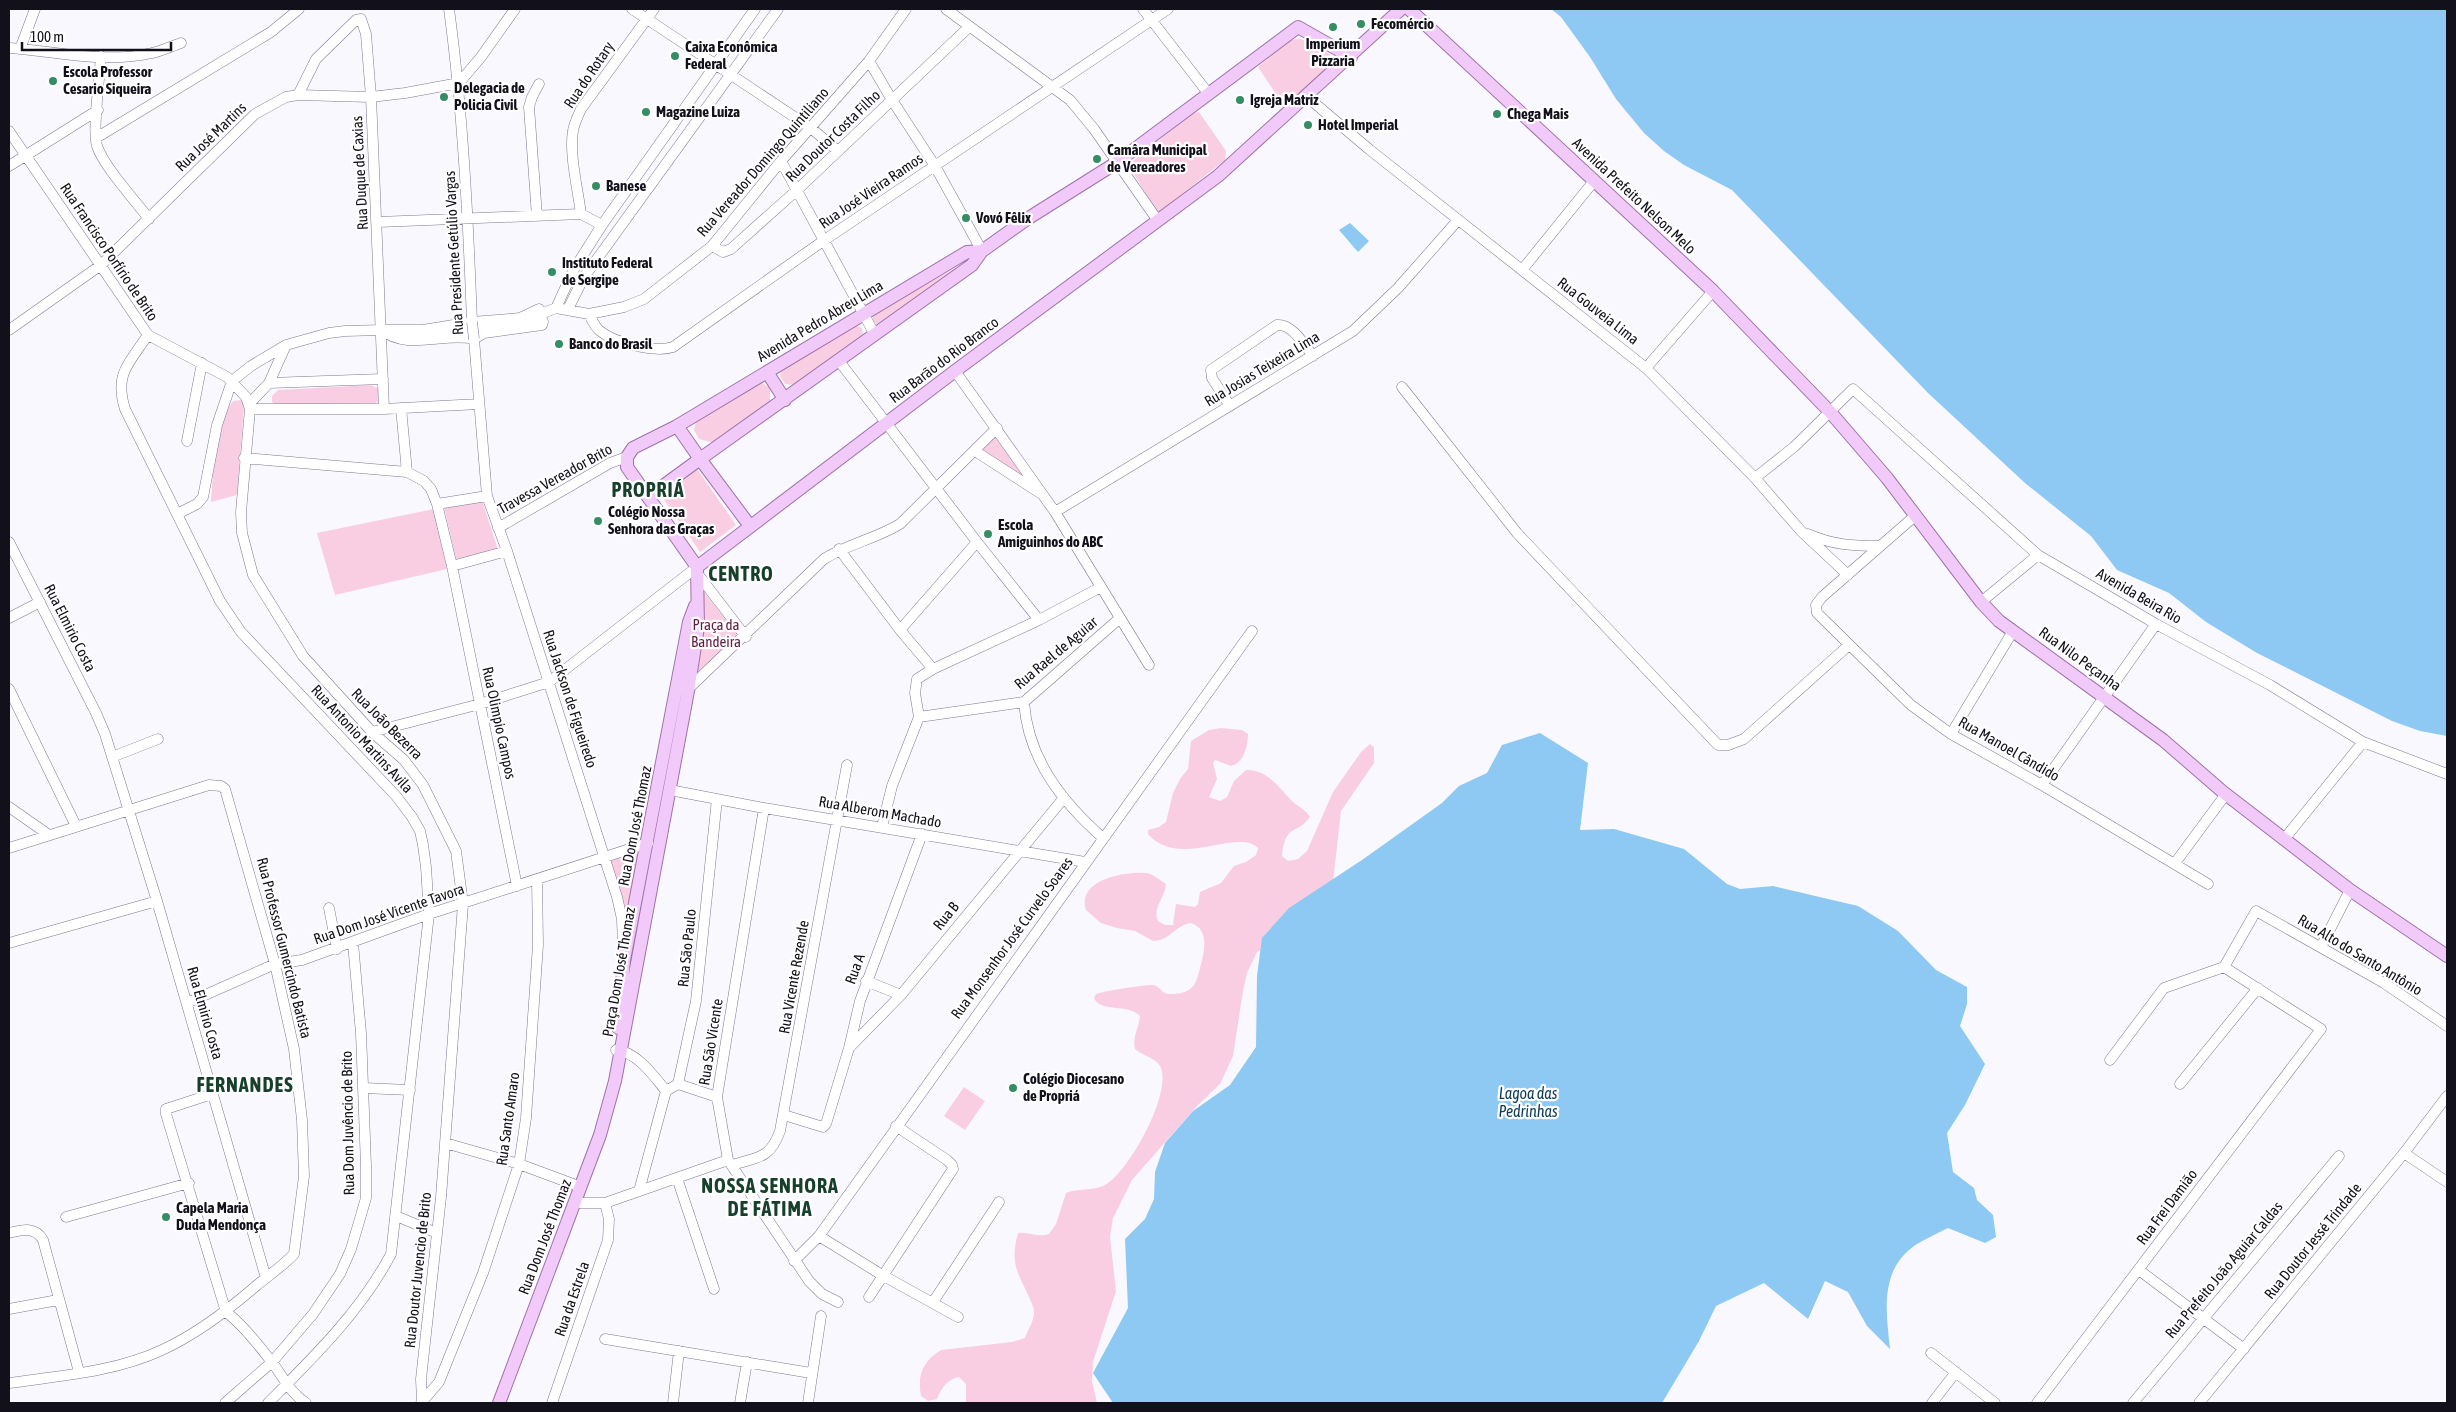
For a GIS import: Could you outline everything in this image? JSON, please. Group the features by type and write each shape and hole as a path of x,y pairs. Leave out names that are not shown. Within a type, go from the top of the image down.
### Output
{"main road":[{"name":"Rua Barão do Rio Branco","path":"697,570 750,526 1218,176 1351,57 1401,9"},
{"name":"Avenida Prefeito Nelson Melo","path":"1409,9 1713,291 1831,413"},
{"name":"Avenida Pedro Abreu Lima","path":"648,497 972,265 982,251 1027,219 1116,163 1298,27 1351,57"},
{"name":"Avenida Pedro Abreu Lima","path":"627,457 633,448 677,426 967,252 982,251"},
{"path":"768,372 785,400"},
{"name":"Rua Nilo Peçanha","path":"1831,413 1916,515 1981,602 2013,631 2163,740 2226,794 2350,890 2447,956"},
{"path":"677,426 750,526"},
{"path":"627,457 627,467 697,570 696,604 698,627 688,691"},
{"path":"675,698 690,622 696,604"},
{"name":"Rua Dom José Thomaz","path":"654,841 670,790 688,691"},
{"name":"Rua Dom José Thomaz","path":"654,841 675,698"},
{"name":"Praça Dom José Thomaz","path":"619,1050 639,916 654,841"},
{"path":"624,960 639,916"},
{"name":"Praça Dom José Thomaz","path":"619,1050 624,960"},
{"name":"Rua Dom José Thomaz","path":"500,1403 600,1134 615,1081 619,1050"}],"street":[{"path":"20,48 35,9"},
{"path":"96,138 271,32 299,9"},
{"name":"Rua Presidente Getúlio Vargas","path":"448,9 459,83 468,219 472,330 487,496 498,528"},
{"path":"459,83 481,57 515,9"},
{"path":"632,9 715,66 811,128 838,151"},
{"name":"Rua do Rotary","path":"581,214 573,149 573,132 576,122 581,109 654,9"},
{"path":"556,308 573,271 602,225 755,9"},
{"path":"568,309 584,277 778,9"},
{"name":"Rua Vereador Domingo Quintiliano","path":"589,314 624,307 644,299 712,246 781,161 869,61 906,9"},
{"path":"946,9 1070,100 1080,110 1158,221"},
{"path":"1143,9 1208,93"},
{"name":"Rua José Vieira Ramos","path":"589,314 594,324 610,338 633,345 669,348 823,241 1150,19 1168,9"},
{"name":"Rua Duque de Caxias","path":"298,95 316,59 359,19 366,34 371,97 378,222 384,409"},
{"name":"Rua Doutor Costa Filho","path":"712,246 723,252 731,249 797,190 969,27"},
{"path":"9,48 101,56 128,56 152,53 181,43"},
{"path":"101,56 96,138 104,159 149,219"},
{"path":"869,61 935,166 982,251"},
{"name":"Rua José Martins","path":"9,330 101,265 249,120 286,97 298,95 371,97 459,83"},
{"path":"537,216 529,108 539,84"},
{"name":"Rua Gouveia Lima","path":"1306,96 1458,220 1646,368 1755,478 1801,531 1848,575"},
{"path":"9,166 98,110"},
{"name":"Rua Francisco Porfírio de Brito","path":"9,131 148,335 232,381"},
{"path":"781,161 875,335"},
{"path":"1522,270 1594,181"},
{"path":"378,222 581,214 602,225"},
{"name":"Rua Josias Teixeira Lima","path":"1055,512 1353,332 1398,288 1458,220"},
{"path":"573,271 584,277"},
{"path":"1646,368 1713,291"},
{"path":"540,314 556,308 589,314"},
{"path":"177,514 197,504 202,497 217,425 232,381 250,366 286,345 329,333 382,330 472,330 520,318 539,309 542,325 484,334 472,330 462,336 412,340 391,336 382,330"},
{"path":"1230,406 1210,374 1213,367 1282,325 1290,329 1313,356"},
{"name":"Rua Antonio Martins Avila","path":"148,335 123,371 120,384 121,395 125,409 220,602 237,627 389,789 412,817 420,831 423,845 429,914 391,1254 383,1270 344,1323 268,1403"},
{"path":"250,406 269,383 286,345"},
{"path":"839,361 1039,620"},
{"path":"187,441 202,363"},
{"path":"955,371 1045,496 1149,665"},
{"path":"269,383 383,379"},
{"path":"232,381 250,406"},
{"path":"1402,387 1517,532 1718,745 1728,745 1744,739 1849,645"},
{"name":"Avenida Beira Rio","path":"1831,413 1853,389 2038,555 2156,624 2270,685 2364,742 2447,774"},
{"path":"250,406 384,409 479,404"},
{"name":"Rua João Bezerra","path":"250,406 244,458 241,512 242,533 253,574 303,656 372,732 404,760 438,812 456,851 463,904 445,1143"},
{"path":"244,458 407,472 401,408"},
{"path":"1755,478 1794,447 1831,413"},
{"path":"675,698 688,691 746,637 811,570 839,549 900,524 937,490 997,428"},
{"path":"975,451 1045,496"},
{"name":"Travessa Vereador Brito","path":"498,528 610,463 627,457"},
{"name":"Rua Olimpio Campos","path":"407,472 424,480 437,504 452,566 517,886"},
{"path":"437,504 487,496"},
{"path":"1848,575 1916,515"},
{"name":"Rua Jackson de Figueiredo","path":"498,528 507,551 604,857"},
{"path":"1801,531 1827,542 1846,546 1880,546"},
{"name":"Rua Elmirio Costa","path":"9,542 96,713 112,757 157,901 266,1278"},
{"path":"900,630 977,542"},
{"path":"839,549 900,630 933,669"},
{"path":"452,566 507,551"},
{"path":"1981,602 2038,555"},
{"path":"372,732 480,704 548,682 697,570 746,637"},
{"name":"Rua Manoel Cândido","path":"1848,575 1818,601 1817,613 1911,705 1950,734 2042,785 2208,884"},
{"path":"882,827 894,780 920,717 916,682 920,677 933,669 1039,620 1101,587"},
{"path":"9,618 40,602"},
{"name":"Rua Rael de Aguiar","path":"920,717 1024,702 1120,618"},
{"path":"2042,785 2156,624"},
{"path":"1950,734 2013,631"},
{"name":"Rua Monsenhor José Curvelo Soares","path":"794,1261 819,1236 1085,862 1228,668 1252,632"},
{"path":"9,689 76,826"},
{"path":"1024,702 1025,720 1034,750 1063,799 1103,838"},
{"path":"112,757 158,739"},
{"path":"2285,838 2364,742"},
{"name":"Rua Vicente Rezende","path":"574,1203 605,1203 730,1162 765,1156 771,1151 784,1116 847,765"},
{"name":"Rua Professor Gumercindo Batista","path":"9,1383 134,1361 161,1351 190,1336 226,1312 294,1254 304,1176 302,1120 294,1049 275,964 228,794 221,786 209,785 128,812"},
{"name":"Rua Alberom Machado","path":"670,790 764,808 1085,862"},
{"path":"2175,863 2226,794"},
{"name":"Rua São Paulo","path":"678,1084 696,1001 717,799"},
{"name":"Rua B","path":"849,1048 901,995 1063,799"},
{"path":"9,807 49,835"},
{"name":"Rua São Vicente","path":"764,808 717,1097 730,1162 809,1281 822,1294 838,1302"},
{"path":"9,848 76,826 128,812"},
{"name":"Rua A","path":"784,1116 820,1127 826,1124 849,1048 866,981 922,834"},
{"path":"604,857 654,841"},
{"name":"Rua Dom José Vicente Tavora","path":"187,1003 275,964 302,960 337,949 429,914 604,857"},
{"name":"Praça Dom José Thomaz","path":"604,857 621,913 624,960"},
{"name":"Rua Santo Amaro","path":"422,1402 439,1382 446,1366 483,1273 519,1164 526,1118 538,945 537,879"},
{"path":"2321,947 2350,890"},
{"path":"9,943 157,901"},
{"path":"329,908 337,949"},
{"name":"Rua Alto do Santo Antônio","path":"2224,967 2256,912 2384,983 2447,1026"},
{"name":"Rua Dom Juvêncio de Brito","path":"225,1403 272,1362 313,1314 340,1274 351,1249 366,1198 363,1088 353,943"},
{"path":"2110,1060 2164,988 2224,967 2258,988 2180,1084"},
{"path":"866,981 901,995"},
{"name":"Rua Frei Damião","path":"2037,1403 2321,1028 2258,988"},
{"path":"619,1050 631,1055 646,1067 666,1090"},
{"path":"639,1191 666,1090 678,1084 717,1097"},
{"path":"363,1088 410,1090"},
{"path":"212,1094 166,1109 226,1312 236,1320 272,1362 286,1386 306,1403"},
{"name":"Rua Doutor Jessé Trindade","path":"2199,1403 2404,1153 2447,1096"},
{"path":"869,1297 951,1174 953,1168 947,1160 896,1126"},
{"path":"445,1143 519,1164 581,1187"},
{"name":"Rua Doutor Juvencio de Brito","path":"422,1402 421,1379 445,1143"},
{"path":"2404,1153 2447,1182"},
{"name":"Rua Prefeito João Aguiar Caldas","path":"2132,1403 2339,1156"},
{"path":"677,1178 714,1290"},
{"path":"66,1217 189,1183"},
{"path":"933,1302 998,1202"},
{"name":"Rua da Estrela","path":"552,1403 608,1240 610,1219 605,1203"},
{"path":"396,1216 437,1232"},
{"path":"9,1232 24,1230 36,1232 43,1240 79,1372"},
{"path":"819,1236 882,1275 958,1317"},
{"path":"2139,1270 2244,1349"},
{"path":"9,1309 58,1300"},
{"path":"808,1403 821,1316"},
{"path":"605,1339 811,1373"},
{"path":"672,1403 679,1351"},
{"path":"1931,1353 1995,1403"},
{"path":"740,1403 746,1362"},
{"path":"1932,1403 1956,1372"}],"green space":[{"path":"1296,39 1309,42 1323,49 1330,55 1330,62 1327,69 1284,106 1258,67 1289,41"},
{"path":"1199,112 1226,151 1225,160 1158,213 1128,165 1193,113"},
{"path":"979,255 878,325 873,321 873,314"},
{"path":"855,325 862,328 863,336 795,385 785,384 780,376 781,368"},
{"path":"759,381 770,388 770,402 714,443 699,439 694,430 696,421"},
{"path":"371,385 379,389 380,399 376,403 276,405 272,402 272,396 278,390"},
{"path":"242,400 244,406 237,495 211,502 218,436 226,412 233,401"},
{"path":"997,435 1032,484 981,451"},
{"path":"697,469 736,525 700,552 661,495"},
{"path":"482,500 498,550 456,559 444,507"},
{"path":"434,509 447,569 335,595 317,533"},
{"name":"Praça da Bandeira","path":"704,592 737,634 696,679"},
{"path":"1221,728 1242,730 1248,734 1247,744 1242,758 1231,766 1215,760 1213,763 1217,779 1209,797 1220,801 1227,797 1234,781 1246,770 1260,772 1271,779 1310,817 1305,823 1288,834 1283,846 1282,856 1288,861 1298,859 1307,851 1333,792 1361,752 1370,744 1374,747 1374,763 1341,811 1333,882 1265,949 1257,952 1247,973 1233,1056 1220,1084 1197,1106 1132,1180 1113,1218 1110,1237 1116,1291 1093,1362 1092,1381 1097,1403 966,1403 966,1384 959,1377 945,1385 937,1399 928,1401 921,1396 921,1375 930,1359 941,1350 1012,1342 1025,1338 1034,1312 1016,1266 1015,1252 1018,1233 1049,1234 1056,1224 1066,1193 1075,1190 1099,1188 1113,1179 1124,1167 1146,1132 1160,1094 1163,1078 1160,1066 1135,1049 1134,1040 1140,1016 1135,1012 1102,1005 1097,1003 1094,998 1096,994 1100,993 1150,985 1156,986 1167,994 1187,991 1194,986 1198,977 1204,951 1204,937 1198,926 1191,923 1185,924 1164,938 1153,941 1135,931 1101,923 1086,910 1085,900 1088,891 1104,879 1126,874 1146,873 1166,884 1157,916 1158,921 1165,925 1173,925 1176,904 1195,907 1198,904 1200,892 1221,883 1234,866 1246,862 1256,855 1258,848 1249,843 1236,842 1191,849 1175,848 1161,844 1148,834 1148,830 1159,827 1166,822 1173,793 1188,769 1191,741 1209,730"},
{"path":"643,850 631,906 624,909 609,861"},
{"path":"964,1087 985,1101 965,1130 944,1116"}],"water":[{"path":"1551,9 2447,9 2447,736 2420,731 2392,721 2257,653 2206,622 2169,593 2117,570 2091,536 2025,483 1928,393 1732,190 1684,165 1664,151 1644,133 1616,99 1590,57 1561,17"},
{"path":"1350,223 1369,241 1358,252 1339,230"},
{"name":"Lagoa das Pedrinhas","path":"1540,733 1588,763 1580,830 1614,829 1684,849 1727,884 1740,889 1773,886 1858,906 1898,931 1936,970 1967,987 1967,1004 1960,1026 1985,1064 1965,1105 1947,1133 1953,1172 1974,1188 1977,1200 1993,1215 1996,1237 1985,1243 1948,1228 1917,1244 1905,1254 1896,1265 1888,1291 1887,1320 1890,1349 1867,1326 1848,1292 1825,1281 1808,1319 1764,1283 1716,1306 1699,1341 1662,1403 1113,1403 1093,1373 1128,1308 1125,1239 1145,1219 1154,1199 1155,1172 1165,1143 1193,1111 1230,1085 1256,1047 1257,976 1262,938 1289,908 1362,860 1442,803 1459,786 1487,773 1502,745"}],"place":[{"name":"Fecomércio","path":"1361,24"},
{"name":"Imperium Pizzaria","path":"1333,27"},
{"name":"Caixa Econômica Federal","path":"675,56"},
{"name":"Escola Professor Cesario Siqueira","path":"53,81"},
{"name":"Delegacia de Policia Civil","path":"444,97"},
{"name":"Igreja Matriz","path":"1240,100"},
{"name":"Magazine Luiza","path":"646,112"},
{"name":"Chega Mais","path":"1497,114"},
{"name":"Hotel Imperial","path":"1308,125"},
{"name":"Camâra Municipal de Vereadores","path":"1097,159"},
{"name":"Banese","path":"596,186"},
{"name":"Vovó Fêlix","path":"966,218"},
{"name":"Instituto Federal de Sergipe","path":"552,272"},
{"name":"Banco do Brasil","path":"559,344"},
{"name":"Colégio Nossa Senhora das Graças","path":"598,521"},
{"name":"Escola Amiguinhos do ABC","path":"988,534"},
{"name":"Colégio Diocesano de Propriá","path":"1013,1088"},
{"name":"Capela Maria Duda Mendonça","path":"166,1217"}],"district":[{"name":"PROPRIÁ","path":"648,490"},
{"name":"CENTRO","path":"741,574"},
{"name":"FERNANDES","path":"245,1085"},
{"name":"NOSSA SENHORA DE FÁTIMA","path":"770,1198"}]}
